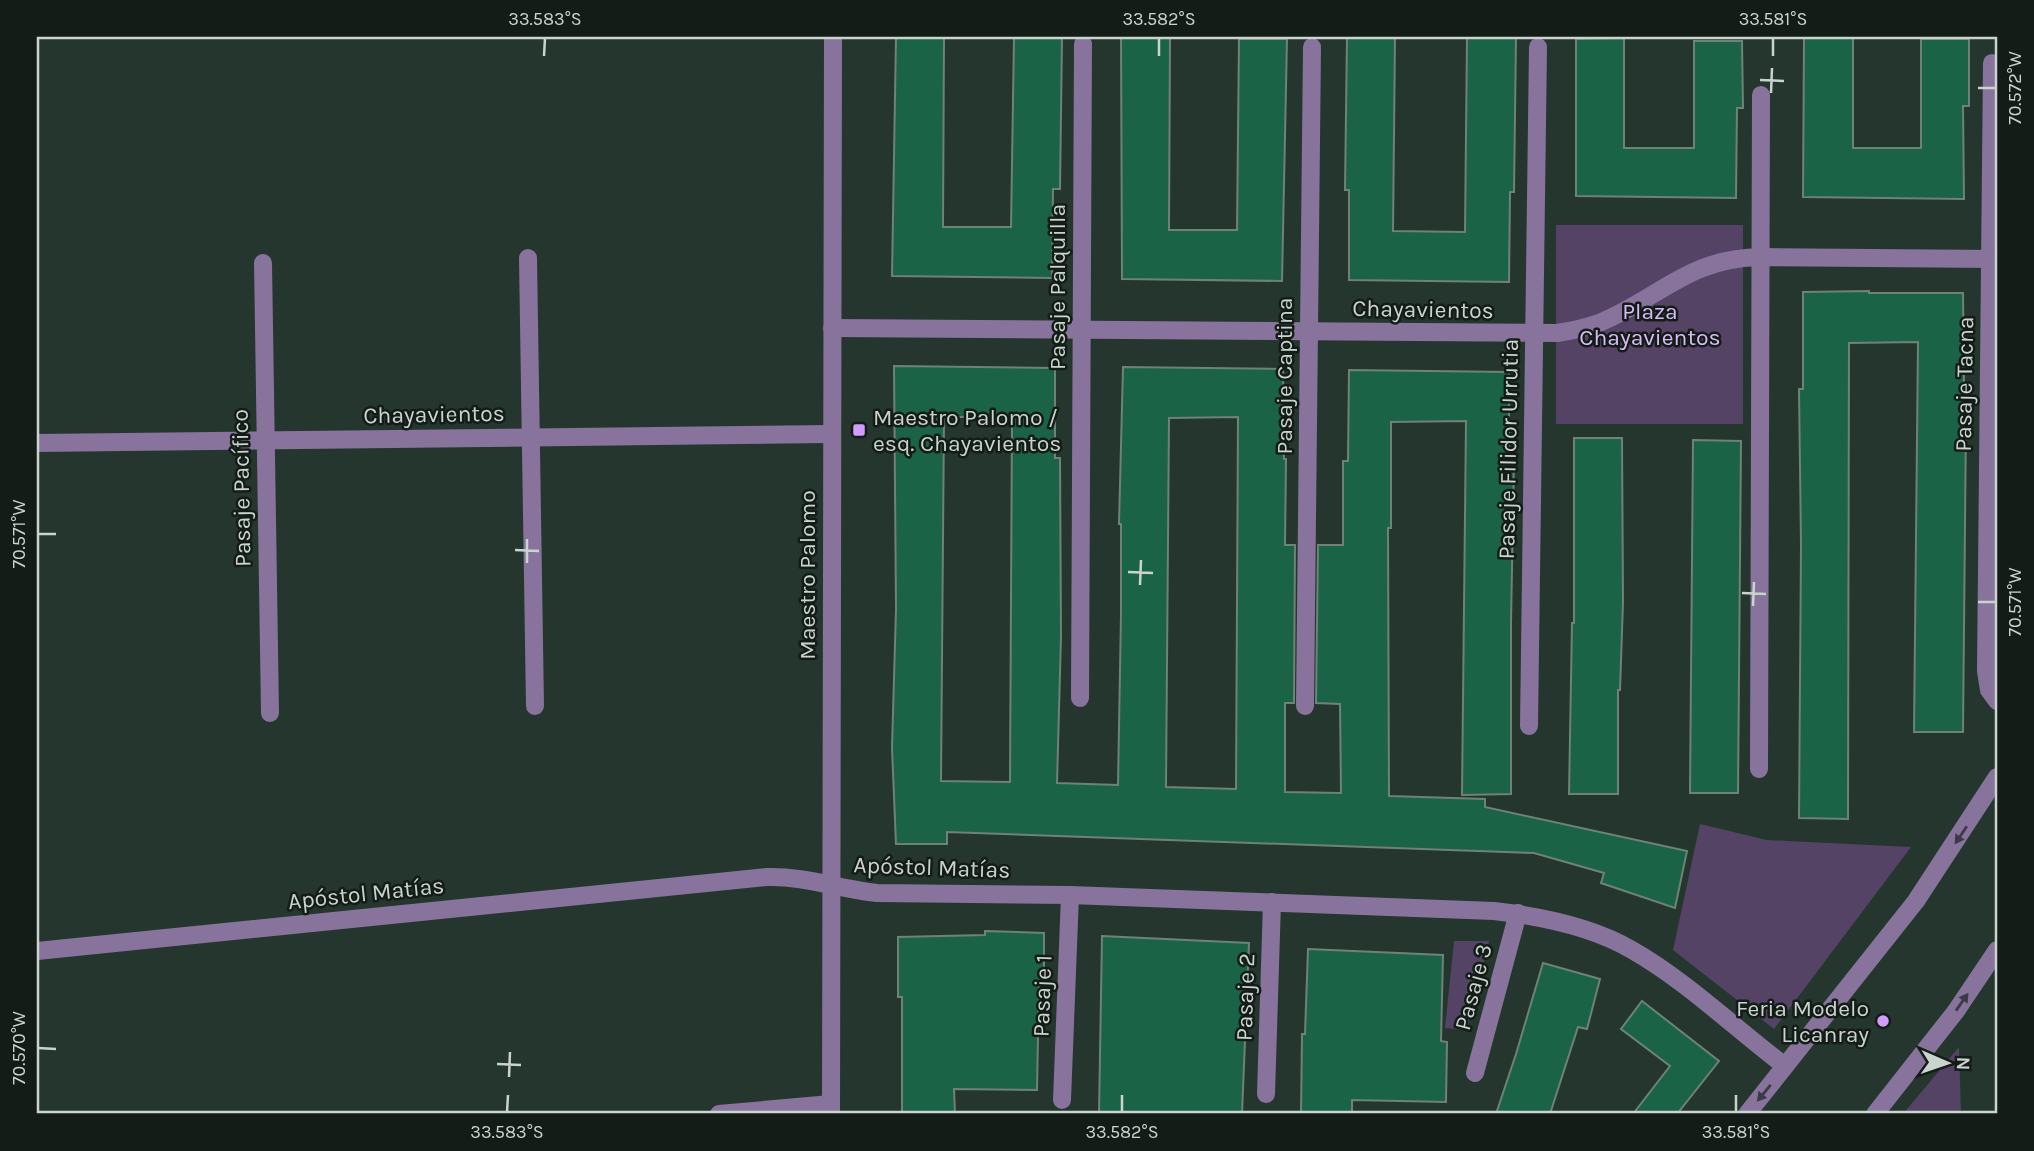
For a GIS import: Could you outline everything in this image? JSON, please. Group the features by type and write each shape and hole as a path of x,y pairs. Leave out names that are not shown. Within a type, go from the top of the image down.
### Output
{"street":[{"name":"Maestro Palomo","path":"831,1109 833,37"},
{"name":"Pasaje Palquilla","path":"1080,698 1083,44"},
{"name":"Pasaje Captina","path":"1305,706 1312,47"},
{"name":"Pasaje Filidor Urrutia","path":"1529,726 1538,47"},
{"name":"Pasaje Tacna","path":"1992,63 1994,259 1986,681 1997,701"},
{"path":"1759,769 1762,95"},
{"name":"Chayavientos","path":"832,328 1534,335 1580,329 1601,322 1705,265 1740,257 1994,259"},
{"path":"528,258 535,706"},
{"name":"Pasaje Pacífico","path":"263,262 270,713"},
{"name":"Chayavientos","path":"37,443 831,433"},
{"path":"1747,1114 1916,901 1997,777"},
{"name":"Apóstol Matías","path":"37,951 768,877 805,878 877,893 1070,895 1518,914 1543,918 1630,948 1655,964 1785,1066"},
{"name":"Pasaje 1","path":"1062,1100 1070,895"},
{"name":"Pasaje 2","path":"1266,1094 1272,902"},
{"name":"Pasaje 3","path":"1475,1073 1518,914"},
{"path":"1875,1114 1955,1011 1997,950"},
{"path":"719,1114 831,1109"}],"green space":[{"name":"Plaza Chayavientos","path":"1556,225 1743,225 1743,424 1556,424"},
{"path":"1700,824 1767,840 1911,847 1774,1029 1673,950"},
{"path":"1454,941 1489,941 1467,1030 1445,1028"},
{"path":"1959,1047 1961,1114 1903,1114"}],"building":[{"path":"896,37 944,37 943,227 1011,227 1014,37 1062,37 1060,189 1053,189 1052,278 892,276"},
{"path":"1121,37 1170,37 1169,230 1237,230 1239,39 1287,39 1282,281 1122,279"},
{"path":"1347,37 1395,37 1393,231 1465,232 1467,38 1516,37 1514,192 1510,192 1509,282 1349,280 1349,190 1345,190"},
{"path":"1624,38 1624,148 1694,148 1694,41 1742,41 1743,108 1737,108 1736,198 1576,196 1576,39"},
{"path":"1804,38 1853,38 1853,148 1921,148 1921,39 1969,39 1969,106 1963,106 1964,199 1803,197"},
{"path":"1803,292 1963,293 1966,420 1963,732 1914,732 1918,342 1849,343 1848,819 1799,818 1799,389 1803,389"},
{"path":"894,366 1055,368 1055,458 1060,458 1061,636 1057,783 1118,785 1121,613 1119,524 1123,367 1283,369 1285,545 1295,545 1294,703 1285,703 1285,792 1341,793 1340,704 1316,703 1318,545 1343,545 1343,461 1348,461 1349,370 1509,372 1509,460 1514,460 1511,794 1462,795 1466,421 1391,422 1391,528 1388,528 1389,796 1485,799 1485,807 1687,851 1675,908 1601,883 1604,873 1534,853 947,832 947,844 896,844 892,748 896,609","holes":["944,417 1012,417 1010,782 941,781","1238,417 1236,789 1166,787 1169,418"]},
{"path":"1574,438 1622,438 1623,603 1618,690 1618,794 1569,794 1574,623"},
{"path":"1693,440 1741,441 1738,793 1690,793"},
{"path":"985,931 1044,933 1044,985 1039,985 1037,1090 954,1089 955,1114 902,1114 902,997 898,997 898,937 985,935"},
{"path":"1102,936 1249,943 1242,1114 1099,1114"},
{"path":"1308,949 1443,955 1441,1041 1447,1042 1446,1102 1352,1100 1352,1114 1301,1114 1302,1034 1305,1034"},
{"path":"1543,963 1600,979 1587,1029 1578,1027 1550,1114 1496,1114 1516,1054"},
{"path":"1642,1001 1719,1061 1677,1114 1633,1114 1670,1066 1621,1029"}],"place":[{"name":"Maestro Palomo / esq. Chayavientos","path":"859,430"},
{"name":"Feria Modelo Licanray","path":"1883,1021"}]}
